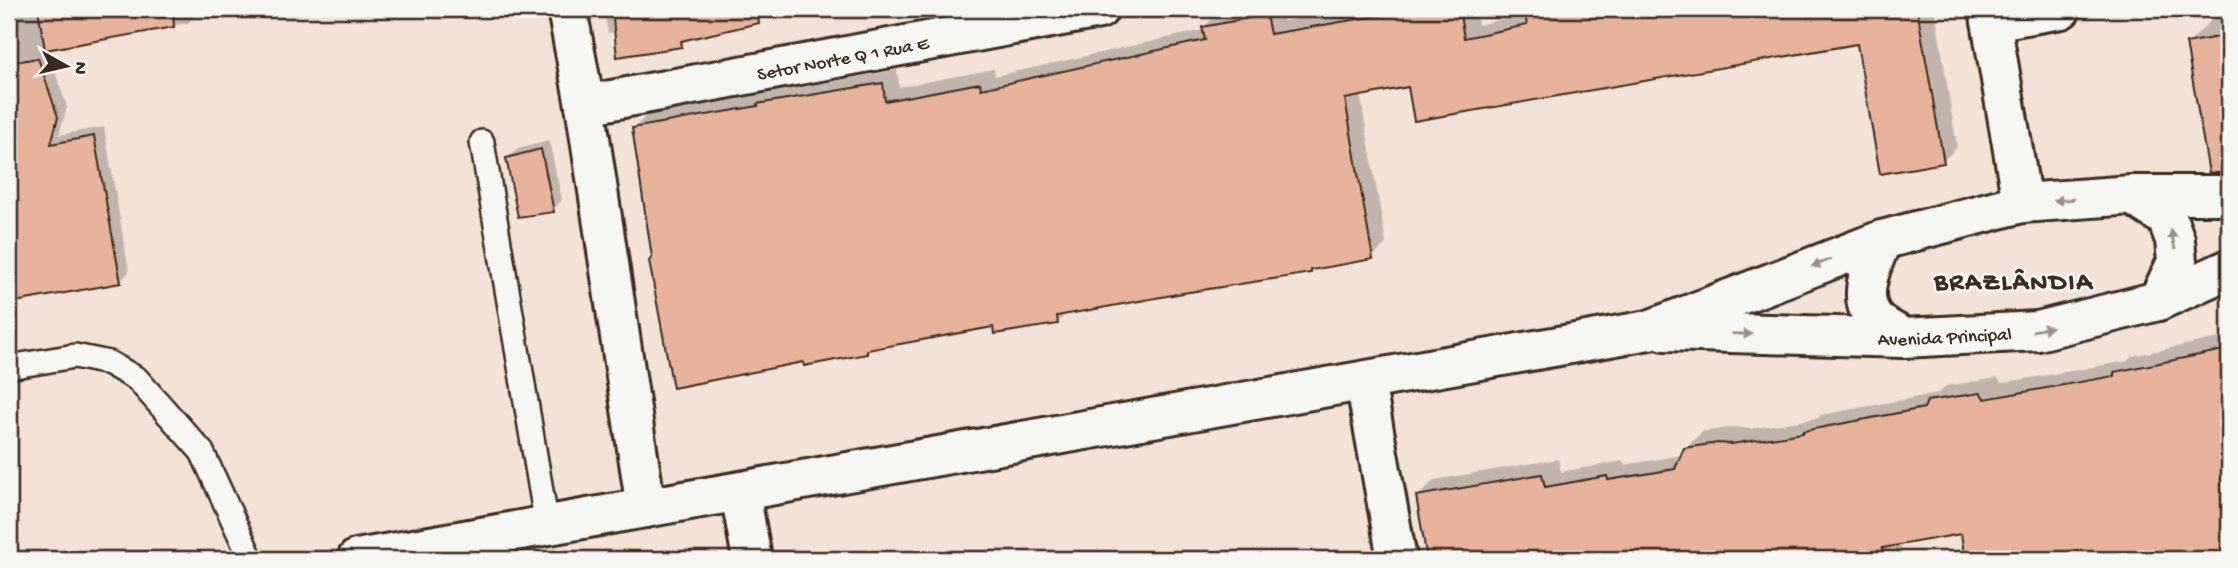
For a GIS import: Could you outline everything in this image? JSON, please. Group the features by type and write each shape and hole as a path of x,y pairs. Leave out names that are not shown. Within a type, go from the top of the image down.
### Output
{"street":[{"path":"567,9 585,105 646,508"},
{"name":"Setor Norte Q 1 Rua E","path":"585,105 1099,9"},
{"path":"2022,203 1990,15 2061,9"},
{"path":"2132,195 2167,218 2175,240 2176,262 2158,301"},
{"path":"357,559 1649,330 1882,240 2022,203 2132,195 2229,195"},
{"path":"1882,240 1866,278 1866,298 1874,319 1903,338"},
{"name":"Avenida Principal","path":"1649,330 1903,338 2038,331 2158,301 2229,269"},
{"path":"1365,381 1397,559"},
{"path":"740,492 752,559"}],"lane":[{"path":"482,142 547,526"},
{"path":"9,367 75,356 108,363 136,379 202,452 251,559"}],"building":[{"path":"38,9 173,9 174,27 45,50"},
{"path":"612,9 757,9 759,23 681,41 682,47 617,57"},
{"path":"1394,9 1459,9 1464,38 1527,25 1524,9 1917,9 1944,163 1880,174 1857,44 1414,121 1408,87 1345,99 1373,259 1311,270 1311,273 1057,316 1058,324 994,334 993,327 867,350 867,354 804,366 803,362 673,388 649,261 652,257 632,128 883,83 885,101 980,83 981,89 1205,40 1202,27 1266,15 1270,34 1394,13"},
{"path":"2229,35 2229,173 2209,173 2186,43"},
{"path":"38,58 58,117 51,144 94,136 121,283 9,303 9,63"},
{"path":"541,149 554,212 518,217 506,158"},
{"path":"2229,349 2229,559 1965,559 1961,534 1882,548 1884,559 1427,559 1416,496 1542,474 1545,487 1607,476 1608,480 1675,469 1684,448 1803,433 1924,408 1927,401 1980,393 1985,399 2114,376 2114,372"}],"district":[{"name":"BRAZLÂNDIA","path":"2014,280"}]}
